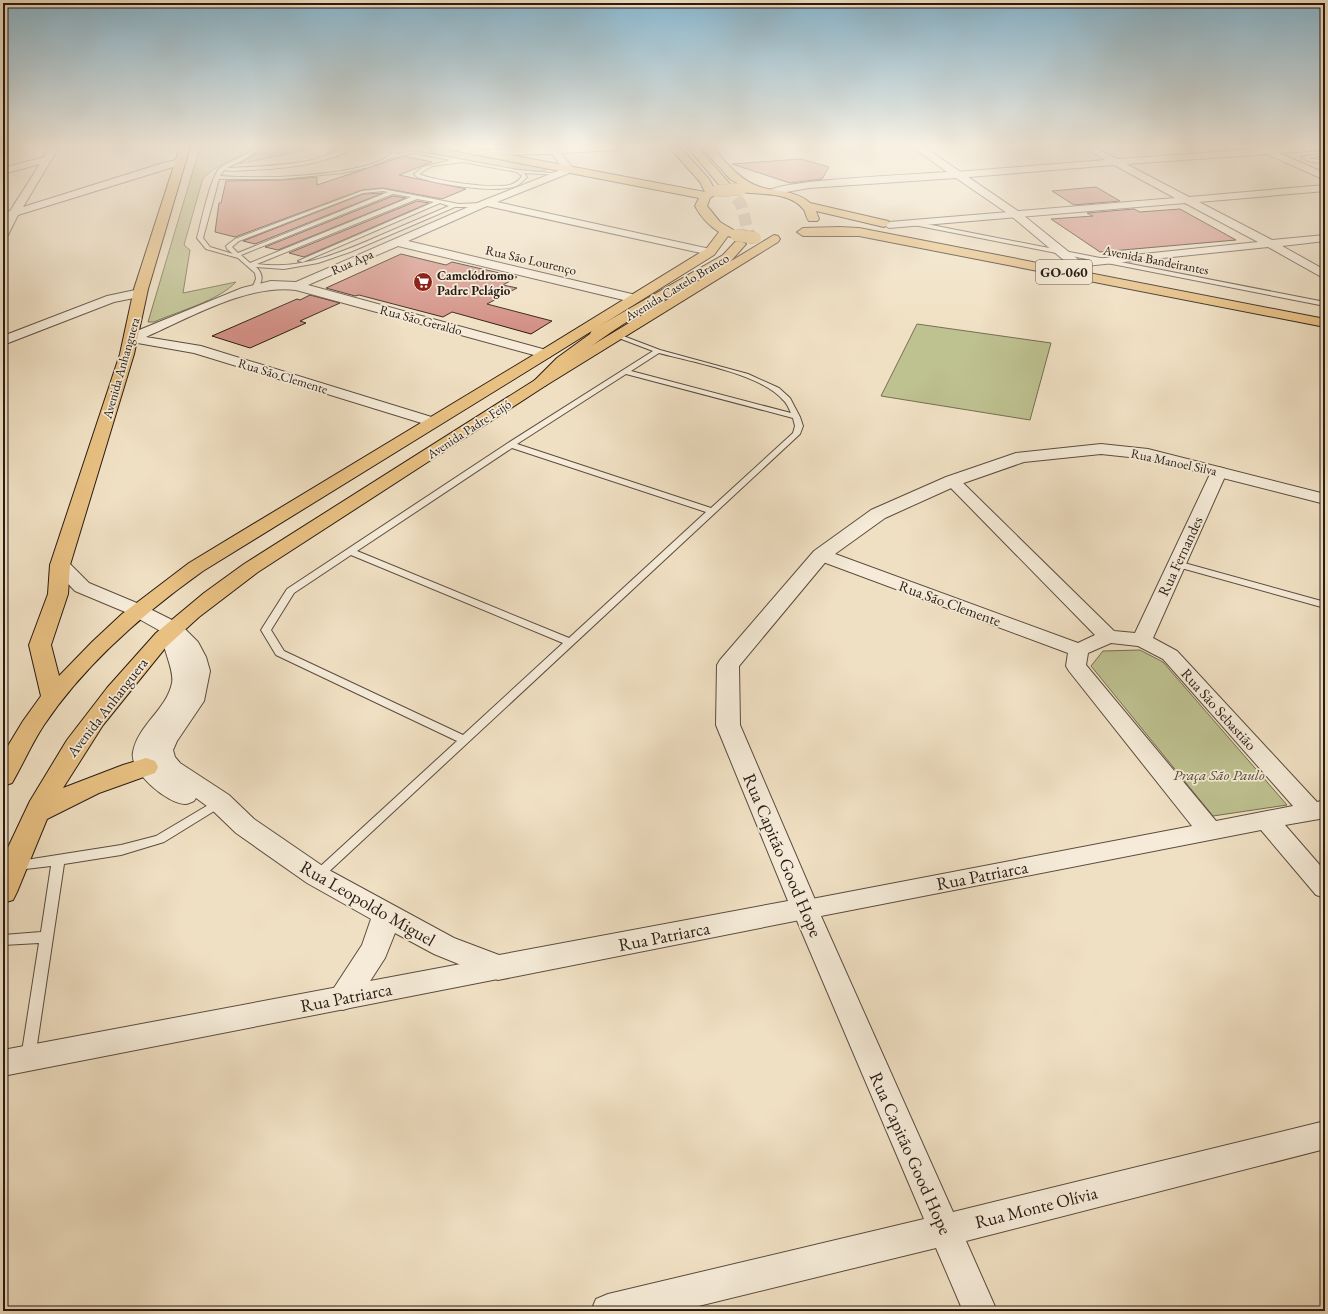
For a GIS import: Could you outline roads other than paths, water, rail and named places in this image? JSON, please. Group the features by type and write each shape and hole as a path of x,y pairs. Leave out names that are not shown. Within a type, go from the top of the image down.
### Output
{"main road":[{"name":"Avenida Anhanguera","path":"53,697 48,673 42,659 40,645 58,594 60,565 132,338 140,293 166,208"},
{"path":"702,208 714,223 734,237"},
{"path":"614,331 811,224 813,218 810,208"},
{"name":"GO-060","path":"819,208 890,225 1076,264 1325,312"},
{"name":"GO-060","path":"734,237 755,238 840,231 859,232 1325,323"},
{"name":"Avenida Padre Feijó","path":"138,610 196,567 508,375 636,299 734,237"},
{"name":"Avenida Castelo Branco","path":"540,383 562,361 614,331 727,258 734,237"},
{"name":"Avenida Castelo Branco","path":"508,375 614,331"},
{"name":"Avenida Padre Feijó","path":"172,629 201,605 254,566 540,383"},
{"path":"3,777 31,726 53,697 88,658 138,610"},
{"name":"Avenida Anhanguera","path":"3,892 37,813 53,781 77,742 116,690 172,629"},
{"path":"37,813 71,794 97,782 146,767"}],"street":[{"path":"3,235 16,208"},
{"path":"3,216 26,208"},
{"name":"Rua Apa","path":"132,338 258,283 297,286 474,208"},
{"path":"504,208 710,252"},
{"path":"1007,208 1076,264 1325,238"},
{"path":"890,225 1071,208"},
{"path":"1204,208 1325,275"},
{"name":"Rua São Lourenço","path":"396,242 636,299"},
{"name":"Rua São Geraldo","path":"297,286 545,354"},
{"path":"3,341 111,299 140,293"},
{"name":"Rua São Clemente","path":"132,338 196,349 433,422"},
{"name":"Rua Manoel Silva","path":"952,481 1022,457 1101,449 1148,454 1325,499"},
{"name":"Rua Fernandes","path":"1142,640 1219,472"},
{"path":"952,481 1108,637"},
{"name":"Rua Capitão Good Hope","path":"952,481 878,514 821,555 728,665 728,725 805,909 980,1311"},
{"name":"Rua São Clemente","path":"821,555 1079,650"},
{"path":"60,565 82,586 138,610 172,629 174,648 184,674 182,688 174,703 151,734 145,748 143,758 146,767"},
{"name":"Rua Leopoldo Miguel","path":"172,629 187,642 195,657 199,671 192,701 166,739 161,750 163,760 215,806"},
{"name":"Rua São Sebastião","path":"1079,650 1108,637 1142,640 1170,655 1318,811"},
{"path":"1079,650 1076,666 1211,832"},
{"name":"Rua Leopoldo Miguel","path":"146,767 157,777 215,806 317,876 444,946 498,968"},
{"name":"Rua Patriarca","path":"15,1060 1318,811"},
{"path":"1267,821 1325,888"},
{"path":"343,997 375,950 387,914"},
{"name":"Rua Monte Olívia","path":"608,1311 944,1230 1325,1135"}],"lane":[{"path":"208,208 201,241 208,248 243,259"},
{"path":"258,283 258,272 229,248 229,246 237,240 320,208"},
{"path":"237,255 353,208"},
{"path":"250,265 391,208"},
{"path":"273,273 424,208"},
{"path":"250,265 286,268 333,258 448,208"},
{"name":"Avenida Bandeirantes","path":"911,223 1325,304"},
{"path":"258,283 266,276"},
{"path":"317,876 796,434 799,426 796,416 786,398 773,387 754,378 658,351 614,331"},
{"path":"465,740 280,654 266,630 290,591 511,445 658,351"},
{"path":"625,372 796,416"},
{"path":"511,445 712,511"},
{"path":"350,552 570,642"},
{"path":"1177,564 1325,605"},
{"path":"13,866 121,850 160,839 215,806"},
{"path":"15,1060 47,937 58,860"},
{"path":"3,940 47,937"}],"tunnel":[{"path":"740,244 748,231 742,208"}],"place":[{"name":"Camelódromo Padre Pelágio","path":"423,282"}],"park label":[{"name":"Praça São Paulo","path":"1219,774"}]}
